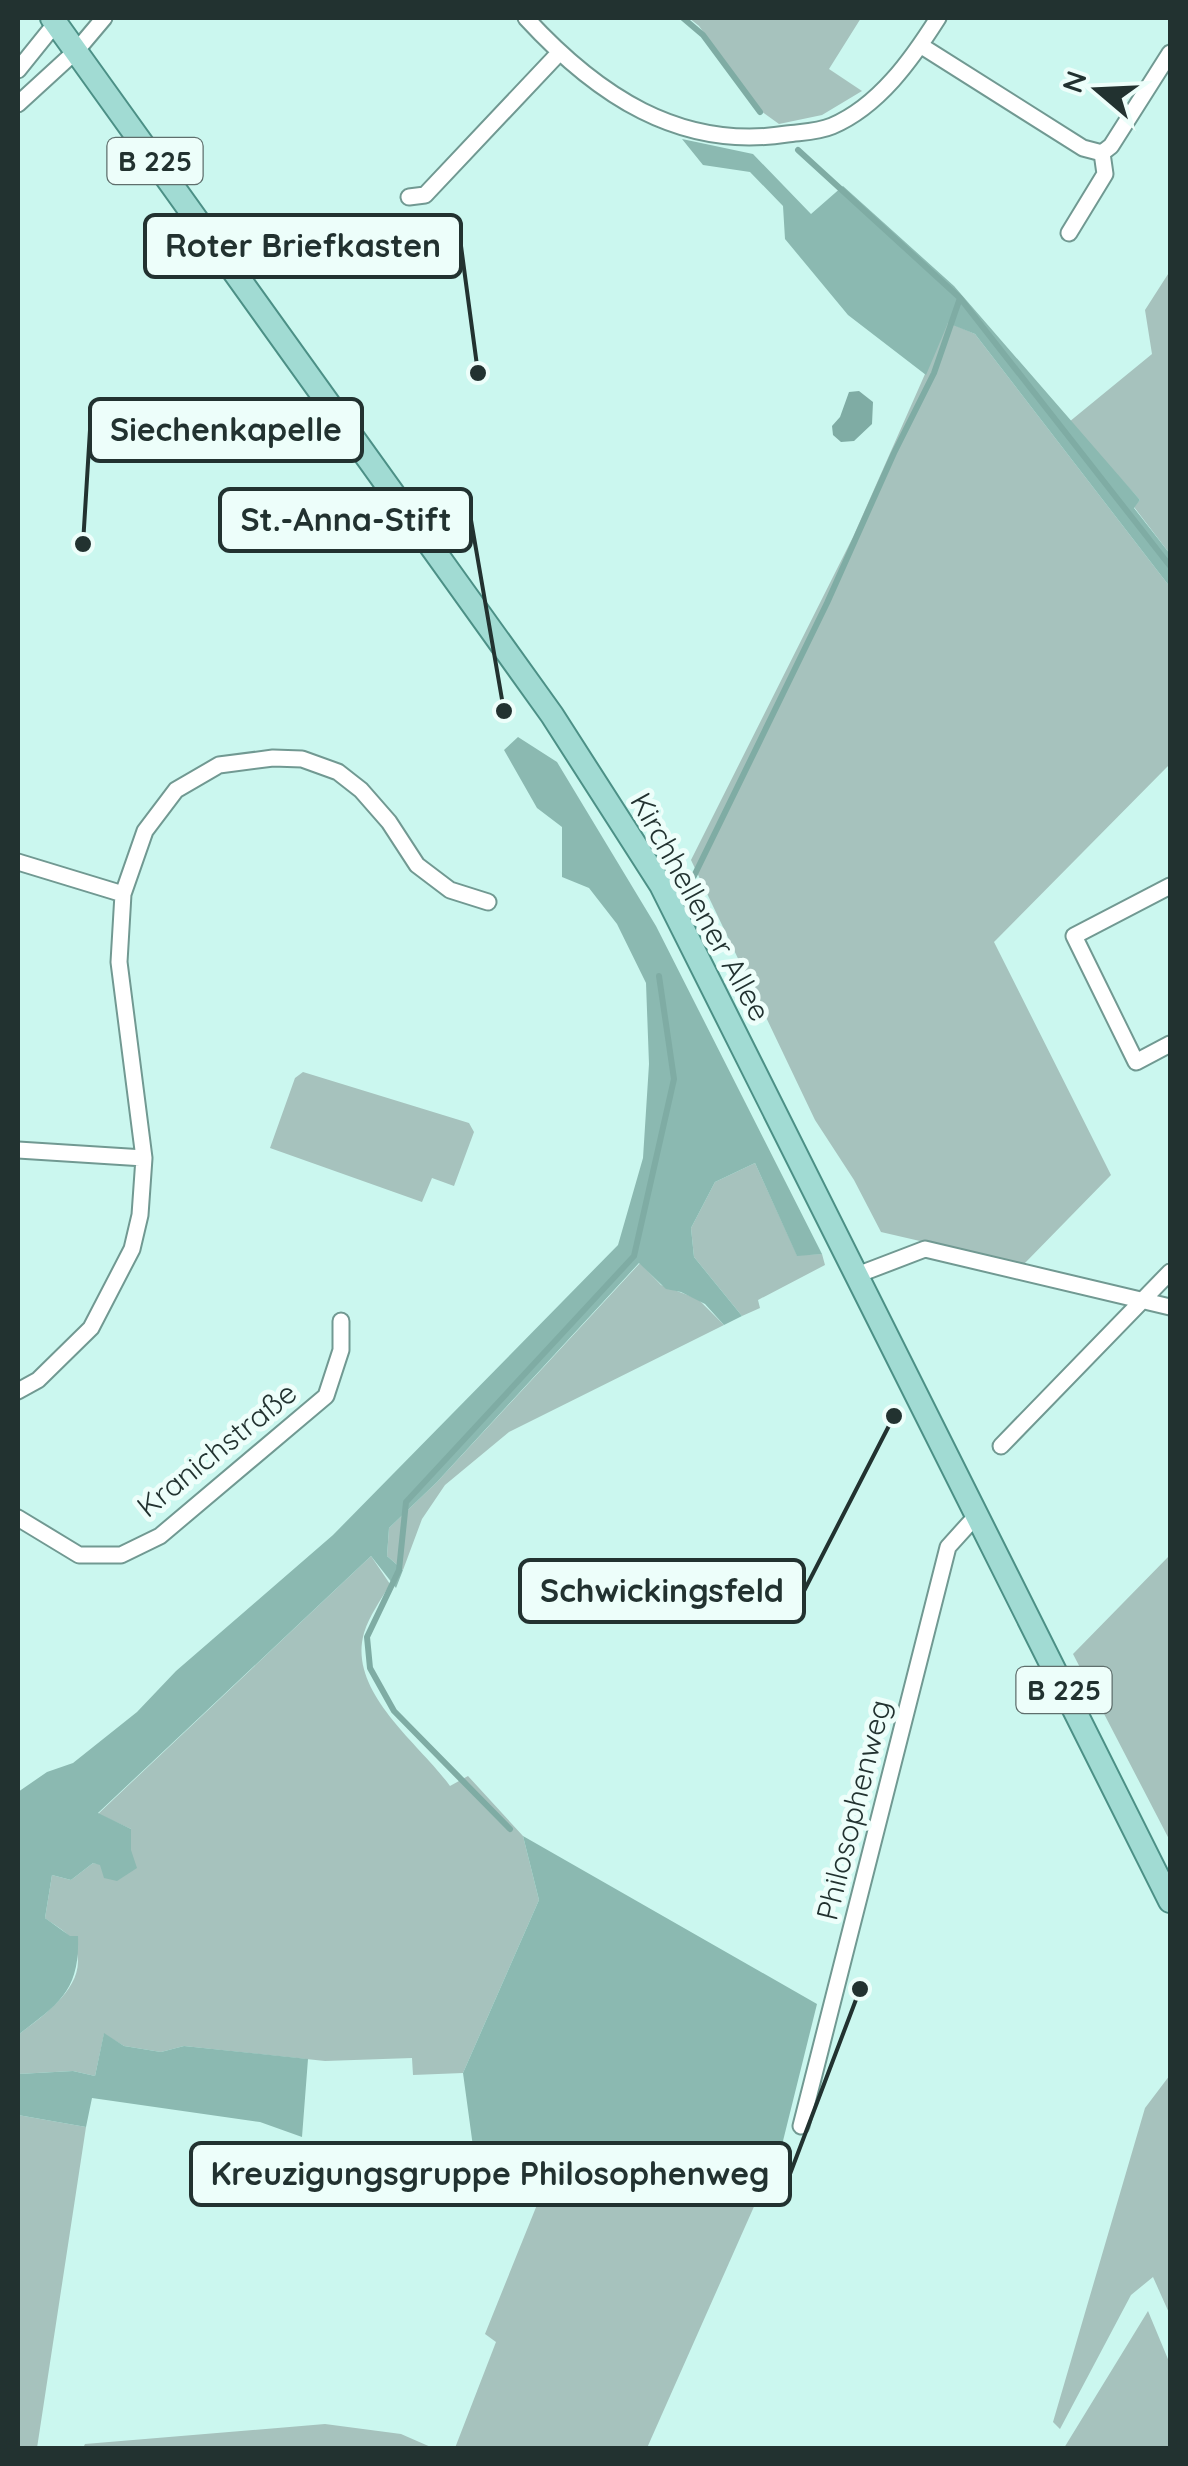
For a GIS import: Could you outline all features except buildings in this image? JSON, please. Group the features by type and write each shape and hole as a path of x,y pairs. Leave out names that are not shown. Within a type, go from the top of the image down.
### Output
{"main road":[{"name":"Kirchhellener Allee","path":"56,19 579,755 661,886 1170,1901"}],"street":[{"path":"18,104 104,18"},
{"path":"526,18 558,53 635,110 734,139 833,126 887,87 938,18"},
{"path":"18,70 56,19"},
{"path":"920,45 1082,148 1102,153"},
{"path":"409,197 425,195 558,53"},
{"path":"1102,153 1111,146 1170,53"},
{"path":"1069,233 1105,174 1102,153"},
{"path":"18,1391 38,1380 91,1328 132,1249 140,1215 144,1158 120,962 123,894 145,831 176,790 220,765 273,758 302,760 338,772 361,790 389,822 417,865 450,890 488,902"},
{"path":"18,862 123,894"},
{"path":"1170,886 1074,936 1136,1062 1170,1044"},
{"path":"18,1150 144,1158"},
{"path":"857,1275 925,1249 1170,1307"},
{"path":"1001,1446 1170,1272"},
{"name":"Kranichstraße","path":"18,1518 79,1555 121,1554 160,1536 326,1396 341,1350 341,1321"},
{"name":"Philosophenweg","path":"801,2126 948,1547 976,1516"}],"shaded area":[{"path":"689,18 861,18 829,69 862,91 822,115 779,124 761,111 699,26"},
{"path":"682,139 753,154 811,214 843,186 954,286 1140,500 1134,508 1170,554 1170,587 975,334 948,323 926,375 848,315 785,239 783,206 750,172 703,165"},
{"path":"1170,271 1170,554 1134,507 1140,500 1069,422 1152,354 1145,310"},
{"path":"948,322 975,334 1170,587 1170,764 994,942 1111,1175 1023,1265 881,1232 854,1180 815,1120 691,860 853,537"},
{"path":"859,391 873,402 872,424 854,441 841,442 833,435 832,426 840,417 849,392"},
{"path":"518,737 557,762 656,926 822,1254 797,1256 755,1163 715,1182 691,1228 694,1257 742,1316 724,1325 705,1304 666,1289 639,1263 437,1482 389,1528 387,1556 403,1570 396,1588 371,1556 98,1813 131,1829 131,1850 137,1868 117,1881 104,1878 100,1865 93,1863 71,1880 52,1875 45,1918 70,1936 78,1936 75,1971 64,1995 18,2035 18,1792 47,1772 73,1763 137,1712 176,1671 333,1535 618,1245 643,1158 649,1064 646,983 617,924 589,888 562,877 562,827 537,808 504,750"},
{"path":"303,1072 469,1123 474,1132 454,1186 432,1178 422,1202 270,1148 295,1078"},
{"path":"755,1163 797,1255 822,1254 825,1265 758,1300 760,1308 742,1316 694,1257 691,1228 715,1182"},
{"path":"640,1263 661,1285 698,1299 724,1325 509,1432 445,1485 422,1519 403,1570 387,1556 389,1528 437,1482"},
{"path":"1170,1555 1170,1841 1073,1654"},
{"path":"371,1556 390,1584 364,1633 362,1655 366,1676 389,1716 450,1786 468,1776 523,1836 539,1900 463,2073 413,2075 412,2058 325,2061 184,2046 161,2052 124,2046 104,2034 95,2076 73,2071 18,2074 18,2035 65,1994 77,1968 77,1953 70,1938 45,1918 52,1875 71,1880 93,1863 100,1864 131,1850 131,1829 98,1814"},
{"path":"523,1836 817,2004 780,2153 764,2184 549,2175 530,2159 474,2154 463,2073 539,1900"},
{"path":"104,2033 124,2046 161,2052 184,2046 308,2059 302,2137 260,2122 92,2098 86,2127 18,2115 18,2074 73,2071 95,2076"},
{"path":"1170,2075 1170,2315 1153,2277 1131,2295 1060,2429 1053,2422 1145,2108"},
{"path":"18,2115 86,2127 37,2448 18,2448"},
{"path":"549,2175 764,2184 647,2448 455,2448 496,2342 485,2334"},
{"path":"1148,2311 1170,2364 1170,2448 1064,2448"},
{"path":"325,2424 401,2434 433,2448 83,2448 85,2444"}],"waterway":[{"path":"683,18 703,35 760,112"},
{"path":"694,876 934,373 960,298 798,150"},
{"path":"960,298 1170,566"},
{"path":"510,1829 394,1711 370,1668 367,1637 399,1570 406,1502 634,1256 674,1079 659,976"}],"place":[{"name":"Roter Briefkasten","path":"478,373"},
{"name":"Siechenkapelle","path":"83,544"},
{"name":"St.-Anna-Stift","path":"504,711"},
{"name":"Schwickingsfeld","path":"894,1416"},
{"name":"Kreuzigungsgruppe Philosophenweg","path":"860,1989"}]}
